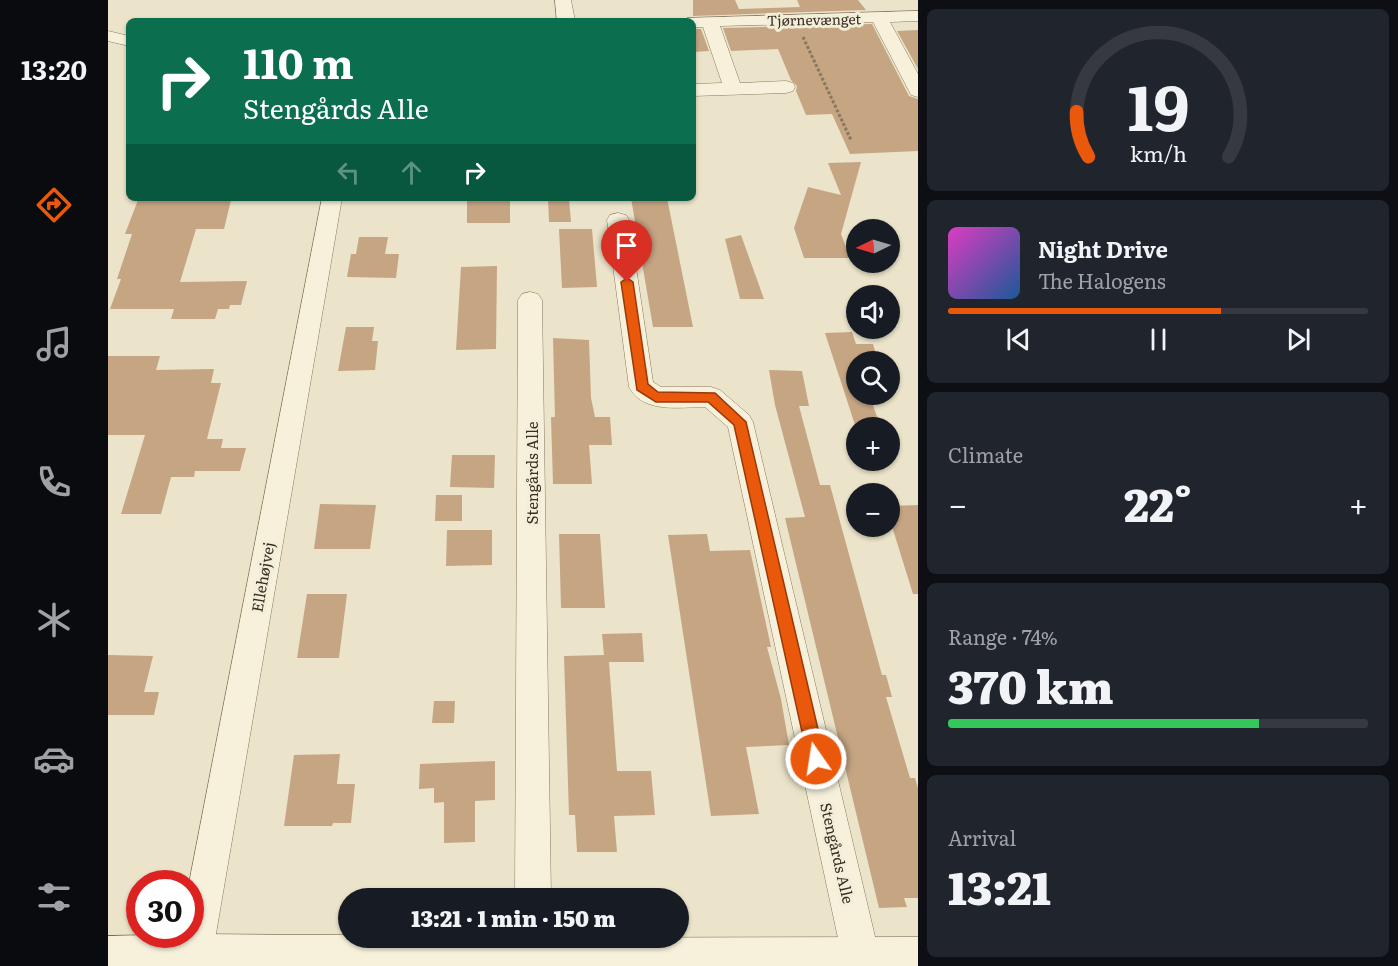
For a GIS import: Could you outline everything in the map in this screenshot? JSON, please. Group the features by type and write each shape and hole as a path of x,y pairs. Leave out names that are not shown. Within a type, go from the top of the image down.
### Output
{"street":[{"path":"563,0 566,18"},
{"name":"Tjørnevænget","path":"733,88 701,22 918,16"},
{"path":"879,17 918,91"},
{"path":"108,36 126,40"},
{"path":"696,90 786,87"},
{"name":"Ellehøjvej","path":"193,957 331,201"},
{"name":"Stengårds Alle","path":"618,220 642,387 656,397 711,397 740,422 863,963"},
{"name":"Stengårds Alle","path":"530,300 533,888"},
{"path":"108,958 193,957 334,962 533,948 863,963 918,960"}],"path":[{"path":"795,19 851,140"}],"building":[{"path":"693,0 735,0 739,9 800,7 797,0 858,0 866,10 693,16"},
{"path":"872,24 909,96 918,99 918,151 850,154 832,114 806,115 796,91 797,86 791,80 778,49 731,51 723,28"},
{"path":"696,29 701,29 709,51 696,52"},
{"path":"918,30 918,69 897,31"},
{"path":"861,162 841,234 846,247 846,258 804,258 794,228 808,187 841,195 828,163"},
{"path":"138,201 231,201 224,229 196,229 180,282 247,281 241,305 230,305 229,309 218,309 215,319 171,319 174,309 110,309 121,279 117,279 132,234 125,234"},
{"path":"467,201 510,201 510,223 467,223"},
{"path":"548,201 569,201 571,222 549,222"},
{"path":"632,201 668,201 693,327 653,327"},
{"path":"559,229 592,229 597,287 562,288"},
{"path":"741,235 764,299 740,299 725,239"},
{"path":"359,237 388,237 385,254 399,254 396,278 347,277 351,254 356,254"},
{"path":"497,266 496,349 456,350 461,267"},
{"path":"346,327 374,327 372,341 378,341 375,370 338,371"},
{"path":"846,332 846,339 854,339 856,344 873,344 875,351 846,351 846,397 825,333"},
{"path":"553,338 589,340 591,398 595,417 610,417 612,445 589,445 592,484 553,484 551,417 555,417"},
{"path":"108,356 160,356 156,370 214,369 211,383 221,383 207,439 223,439 221,448 246,448 240,471 195,471 194,477 171,477 161,514 121,514 145,435 108,435"},
{"path":"769,370 802,371 809,406 799,406 820,485 830,485 882,675 886,675 892,697 886,697 910,778 915,778 918,788 918,898 904,898 907,907 879,908 785,518 805,517 775,405"},
{"path":"848,405 873,405 877,417 852,417"},
{"path":"452,455 495,455 494,488 450,487"},
{"path":"436,495 462,495 462,521 435,521"},
{"path":"320,504 376,505 370,549 314,549"},
{"path":"918,505 918,594 913,594 895,537 900,537 900,506"},
{"path":"447,530 492,530 492,565 446,566"},
{"path":"559,534 600,534 605,608 561,608"},
{"path":"707,534 710,551 750,550 771,647 767,647 781,699 789,745 746,747 759,814 711,816 668,535"},
{"path":"307,594 347,594 339,658 297,658"},
{"path":"642,633 644,662 609,662 617,771 651,771 655,815 614,816 617,852 577,852 575,815 569,815 564,656 604,655 602,634"},
{"path":"108,655 153,656 144,692 159,692 154,715 108,715"},
{"path":"434,701 455,701 454,723 432,723"},
{"path":"340,754 337,784 355,784 351,823 333,823 332,826 284,826 294,755"},
{"path":"495,761 495,800 475,801 475,842 444,843 444,802 434,803 434,788 419,789 420,764"}],"route":[{"path":"627,282 642,387 656,397 711,397 740,422 816,759"}]}
